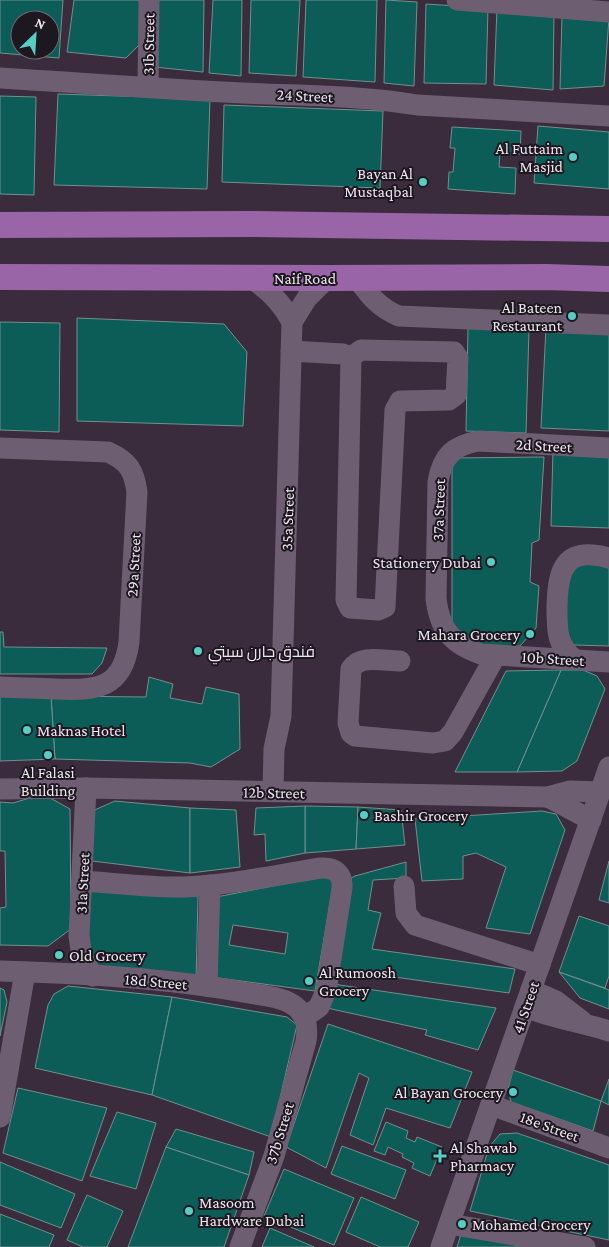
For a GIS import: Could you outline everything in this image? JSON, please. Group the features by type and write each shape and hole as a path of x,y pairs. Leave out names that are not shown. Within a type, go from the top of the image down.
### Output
{"main road":[{"path":"0,224 248,224 609,229"},
{"name":"Naif Road","path":"0,277 609,278"}],"street":[{"name":"31b Street","path":"148,87 149,0"},
{"path":"457,0 609,12"},
{"name":"24 Street","path":"0,78 389,100 416,105 609,116"},
{"path":"250,278 261,284 275,297 292,322 307,298 327,278"},
{"path":"356,278 378,304 399,316 609,325"},
{"name":"35a Street","path":"280,791 275,740 281,716 292,322"},
{"path":"361,350 454,352 458,358 456,395 448,400 400,401 395,410 385,607 378,610 350,608 346,600 351,357 361,350"},
{"path":"292,351 343,354 351,357"},
{"name":"2d Street","path":"479,441 609,448"},
{"name":"37a Street","path":"479,441 467,443 456,449 446,458 440,469 438,482 436,600 438,614 444,629 454,640 466,649 481,654 496,655"},
{"name":"29a Street","path":"0,448 108,452 120,458 130,467 135,479 137,492 129,642 127,658 120,672 108,682 93,689 0,687"},
{"path":"535,657 548,646 556,631 559,576 564,567 571,560 589,554 609,558"},
{"path":"556,631 564,648 574,659"},
{"path":"400,661 364,660 354,665 350,675 348,723 351,733 355,736 433,743 445,741 453,732 496,655"},
{"name":"10b Street","path":"496,655 609,662"},
{"name":"41 Street","path":"441,1247 609,767"},
{"name":"12b Street","path":"0,788 280,791 548,797 570,791 600,792"},
{"name":"31a Street","path":"86,788 80,946 86,967 92,976"},
{"name":"12b Street","path":"548,797 591,820"},
{"path":"82,881 162,887 210,885 328,867 335,870 340,874 343,881 326,991 319,1007 305,1017"},
{"path":"207,986 210,885"},
{"path":"404,886 406,913 416,925 540,965"},
{"name":"18d Street","path":"0,971 92,976 207,986 287,1001 305,1017"},
{"path":"0,1117 25,972"},
{"path":"528,998 556,1001 584,1023 609,1031"},
{"name":"37b Street","path":"240,1247 274,1156 306,1041 308,1029 305,1017"},
{"name":"18e Street","path":"490,1105 609,1148"},
{"path":"449,1224 585,1247"}],"building":[{"path":"0,0 63,0 60,44 60,10 10,10 10,54 0,53"},
{"path":"74,0 138,0 147,11 142,42 126,58 67,52"},
{"path":"158,0 204,0 203,72 154,67"},
{"path":"213,0 242,0 241,76 209,73"},
{"path":"251,0 300,0 296,76 249,73"},
{"path":"306,0 377,0 375,82 303,77"},
{"path":"386,0 417,2 414,86 384,83"},
{"path":"426,4 488,8 486,84 424,83"},
{"path":"497,8 554,14 553,90 494,85"},
{"path":"562,15 609,18 604,86 560,89"},
{"path":"58,94 210,99 207,189 54,185"},
{"path":"0,96 36,97 34,195 0,194"},
{"path":"224,105 383,111 380,188 222,182"},
{"name":"Al Futtaim Masjid","path":"538,126 609,132 609,189 534,183"},
{"path":"452,127 521,131 520,154 500,153 499,167 516,168 515,194 448,189 449,172 453,172 455,148 450,148"},
{"path":"77,318 224,324 247,352 243,426 77,421"},
{"path":"0,322 60,323 59,432 0,430"},
{"path":"546,327 609,330 609,431 541,428"},
{"path":"468,328 529,329 526,433 466,431"},
{"path":"553,450 609,452 609,528 551,526"},
{"name":"Stationery Dubai","path":"544,457 539,540 532,543 530,582 539,586 536,628 520,646 483,649 452,631 452,458"},
{"path":"594,564 609,568 609,646 574,645 561,635 560,591 578,565"},
{"path":"0,632 3,632 4,647 107,648 102,663 92,674 0,674"},
{"path":"561,670 583,670 597,676 605,689 577,761 562,771 517,772"},
{"path":"561,670 517,772 455,772 506,671"},
{"path":"149,677 173,684 170,698 202,704 206,687 239,694 240,749 211,767 190,763 55,759 51,696 146,697"},
{"path":"0,696 51,696 55,759 0,761"},
{"path":"43,794 70,809 71,929 48,946 0,945 0,908 6,907 5,851 0,851 0,802 13,803"},
{"path":"115,801 190,808 190,873 84,860 90,812"},
{"path":"305,806 358,807 356,849 305,853"},
{"path":"305,806 305,853 266,861 265,834 254,835 256,808"},
{"path":"358,807 401,810 405,845 356,849"},
{"path":"190,808 236,810 240,867 190,873"},
{"path":"542,811 556,814 565,830 530,934 486,928 506,867 476,853 463,856 463,879 422,881 415,819"},
{"path":"609,861 609,903 599,900"},
{"path":"406,862 406,878 373,880 368,910 381,913 372,949 515,969 509,993 337,969 347,880"},
{"path":"335,874 315,991 211,977 211,898","holes":["233,925 288,933 285,954 229,945"]},
{"path":"91,885 198,896 196,980 98,974 83,940"},
{"path":"579,916 609,926 609,976 605,988 559,972"},
{"path":"559,972 609,990 609,1009 580,998"},
{"path":"333,984 496,1008 478,1050 425,1035 427,1030 327,1008"},
{"path":"68,986 172,997 152,1095 35,1068 48,1005 54,994"},
{"path":"0,988 4,990 7,1002 0,1036"},
{"path":"172,997 287,1017 297,1025 271,1137 152,1095"},
{"path":"328,1024 472,1072 450,1128 386,1108 373,1145 350,1135 369,1078 359,1073 326,1168 286,1147"},
{"path":"513,1070 601,1101 593,1131 511,1102 508,1089"},
{"path":"609,1079 609,1105 601,1101"},
{"path":"18,1088 107,1108 82,1181 3,1153"},
{"path":"117,1112 156,1123 136,1189 90,1176"},
{"path":"386,1122 408,1131 406,1138 415,1142 417,1137 442,1147 430,1176 412,1168 414,1163 402,1157 403,1154 388,1147 385,1155 374,1151"},
{"path":"176,1129 254,1152 249,1175 166,1147"},
{"path":"517,1133 609,1165 609,1240 470,1211 489,1147 500,1134"},
{"path":"342,1146 406,1170 395,1199 331,1174"},
{"name":"Masoom Hardware Dubai","path":"166,1147 249,1175 224,1247 128,1247"},
{"path":"0,1162 75,1194 61,1228 0,1205"},
{"path":"284,1169 354,1198 334,1245 264,1216"},
{"path":"87,1195 123,1211 107,1247 83,1247 67,1240"},
{"path":"361,1197 419,1222 408,1247 380,1247 346,1232"},
{"path":"0,1214 54,1235 49,1247 0,1247"},
{"path":"270,1228 314,1247 262,1247"},
{"path":"463,1228 560,1247 457,1247"}],"place":[{"name":"Al Futtaim Masjid","path":"573,157"},
{"name":"Bayan Al Mustaqbal","path":"423,182"},
{"name":"Al Bateen Restaurant","path":"572,316"},
{"name":"Stationery Dubai","path":"491,562"},
{"name":"Mahara Grocery","path":"530,634"},
{"name":"فندق جارن سيتي","path":"198,651"},
{"name":"Maknas Hotel","path":"27,730"},
{"name":"Al Falasi Building","path":"48,755"},
{"name":"Bashir Grocery","path":"364,815"},
{"name":"Old Grocery","path":"59,955"},
{"name":"Al Rumoosh Grocery","path":"309,981"},
{"name":"Al Bayan Grocery","path":"513,1092"},
{"name":"Al Shawab Pharmacy","path":"440,1156"},
{"name":"Masoom Hardware Dubai","path":"189,1211"},
{"name":"Mohamed Grocery","path":"462,1224"}]}
